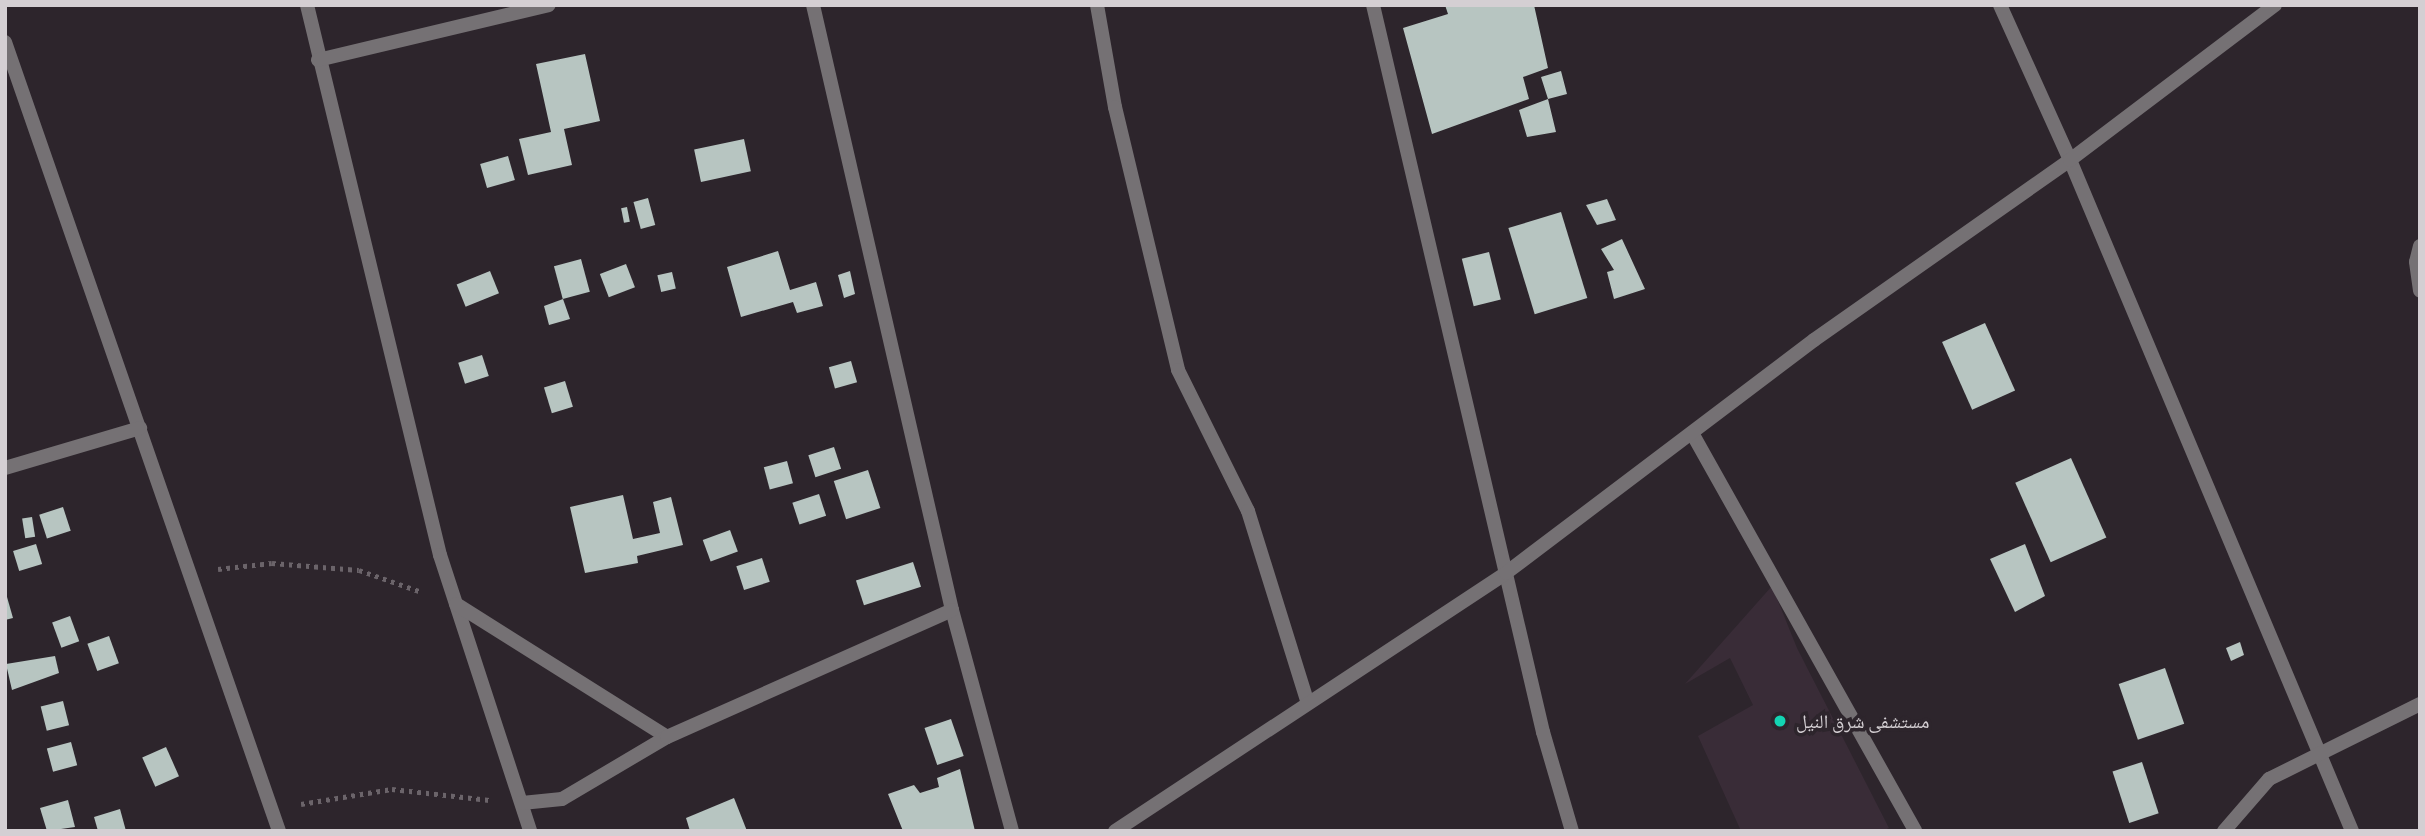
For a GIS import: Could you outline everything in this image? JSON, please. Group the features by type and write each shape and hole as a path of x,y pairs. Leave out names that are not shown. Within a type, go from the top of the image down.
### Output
{"street":[{"path":"307,5 318,60 440,555 530,831"},
{"path":"318,60 549,5"},
{"path":"813,5 952,610 1012,831"},
{"path":"1097,5 1115,107 1178,370 1244,500 1307,701"},
{"path":"1373,5 1543,732 1572,831"},
{"path":"2000,5 2070,160 2352,831"},
{"path":"1115,831 1307,701 1506,573 1814,340 2070,160 2275,5"},
{"path":"5,42 279,831"},
{"path":"2420,246 2420,291"},
{"path":"5,468 140,428"},
{"path":"1692,433 1915,831"},
{"path":"456,604 667,737"},
{"path":"522,803 562,799 667,737 952,610"},
{"path":"2224,831 2269,779 2420,704"}],"path":[{"path":"191,572 272,563 359,570 456,604"},
{"path":"273,809 392,789 522,803"}],"shaded area":[{"name":"مستشفى شرق النيل","path":"1772,586 1797,648 1889,828 1882,831 1741,831 1698,736 1753,705 1730,658 1685,684"}],"building":[{"path":"1445,5 1534,5 1548,68 1523,77 1529,99 1432,134 1403,28 1448,14"},
{"path":"585,54 600,121 564,129 572,165 528,175 519,139 551,132 536,64"},
{"path":"1561,71 1567,94 1548,99 1541,77"},
{"path":"1548,99 1556,132 1527,137 1519,110"},
{"path":"744,139 751,171 701,182 694,150"},
{"path":"508,156 515,180 487,188 480,164"},
{"path":"648,198 655,225 641,229 634,202"},
{"path":"1607,199 1616,220 1597,225 1586,205"},
{"path":"627,207 630,222 624,223 621,208"},
{"path":"1561,212 1587,298 1535,314 1508,228"},
{"path":"1622,239 1645,289 1614,299 1607,272 1614,270 1601,249"},
{"path":"778,251 790,290 816,282 823,306 797,313 793,302 741,317 727,267"},
{"path":"1489,252 1501,300 1474,306 1462,259"},
{"path":"581,259 590,292 563,299 554,266"},
{"path":"626,264 635,287 609,297 600,274"},
{"path":"490,271 499,293 466,307 457,284"},
{"path":"850,271 855,294 844,298 838,275"},
{"path":"672,272 676,289 661,292 657,275"},
{"path":"563,299 570,319 549,325 544,306"},
{"path":"1985,323 2015,391 1972,410 1942,342"},
{"path":"482,355 489,376 465,384 458,363"},
{"path":"851,361 857,382 835,388 829,367"},
{"path":"565,381 573,407 552,413 544,387"},
{"path":"834,447 841,469 815,477 808,455"},
{"path":"2071,458 2106,537 2051,562 2015,483"},
{"path":"787,461 793,483 770,489 764,467"},
{"path":"868,470 880,508 846,519 834,481"},
{"path":"819,494 826,516 799,525 792,503"},
{"path":"623,495 633,539 660,533 653,502 671,497 683,545 637,556 638,563 585,573 570,507"},
{"path":"63,507 71,531 47,539 39,515"},
{"path":"32,517 35,537 25,538 22,519"},
{"path":"730,530 738,552 711,562 703,540"},
{"path":"36,544 42,564 19,571 13,551"},
{"path":"2025,544 2045,596 2015,612 1990,559"},
{"path":"762,558 770,582 744,590 736,566"},
{"path":"913,562 921,587 864,605 856,581"},
{"path":"5,590 13,618 5,620"},
{"path":"70,616 79,641 61,648 52,622"},
{"path":"109,636 119,663 97,671 87,644"},
{"path":"2240,642 2244,655 2231,661 2226,648"},
{"path":"55,656 59,673 12,690 6,664"},
{"path":"2165,668 2184,724 2138,740 2119,684"},
{"path":"63,701 69,725 47,731 41,707"},
{"path":"951,719 964,756 937,765 925,728"},
{"path":"71,742 77,765 53,772 47,748"},
{"path":"166,747 179,776 155,787 142,758"},
{"path":"2142,762 2159,813 2129,823 2113,772"},
{"path":"960,769 975,831 903,831 888,794 914,785 920,793 939,787 937,778"},
{"path":"734,798 747,831 690,831 686,818"},
{"path":"68,800 75,827 47,831 40,808"},
{"path":"120,809 126,831 98,831 94,817"}],"place":[{"name":"مستشفى شرق النيل","path":"1780,721"}]}
